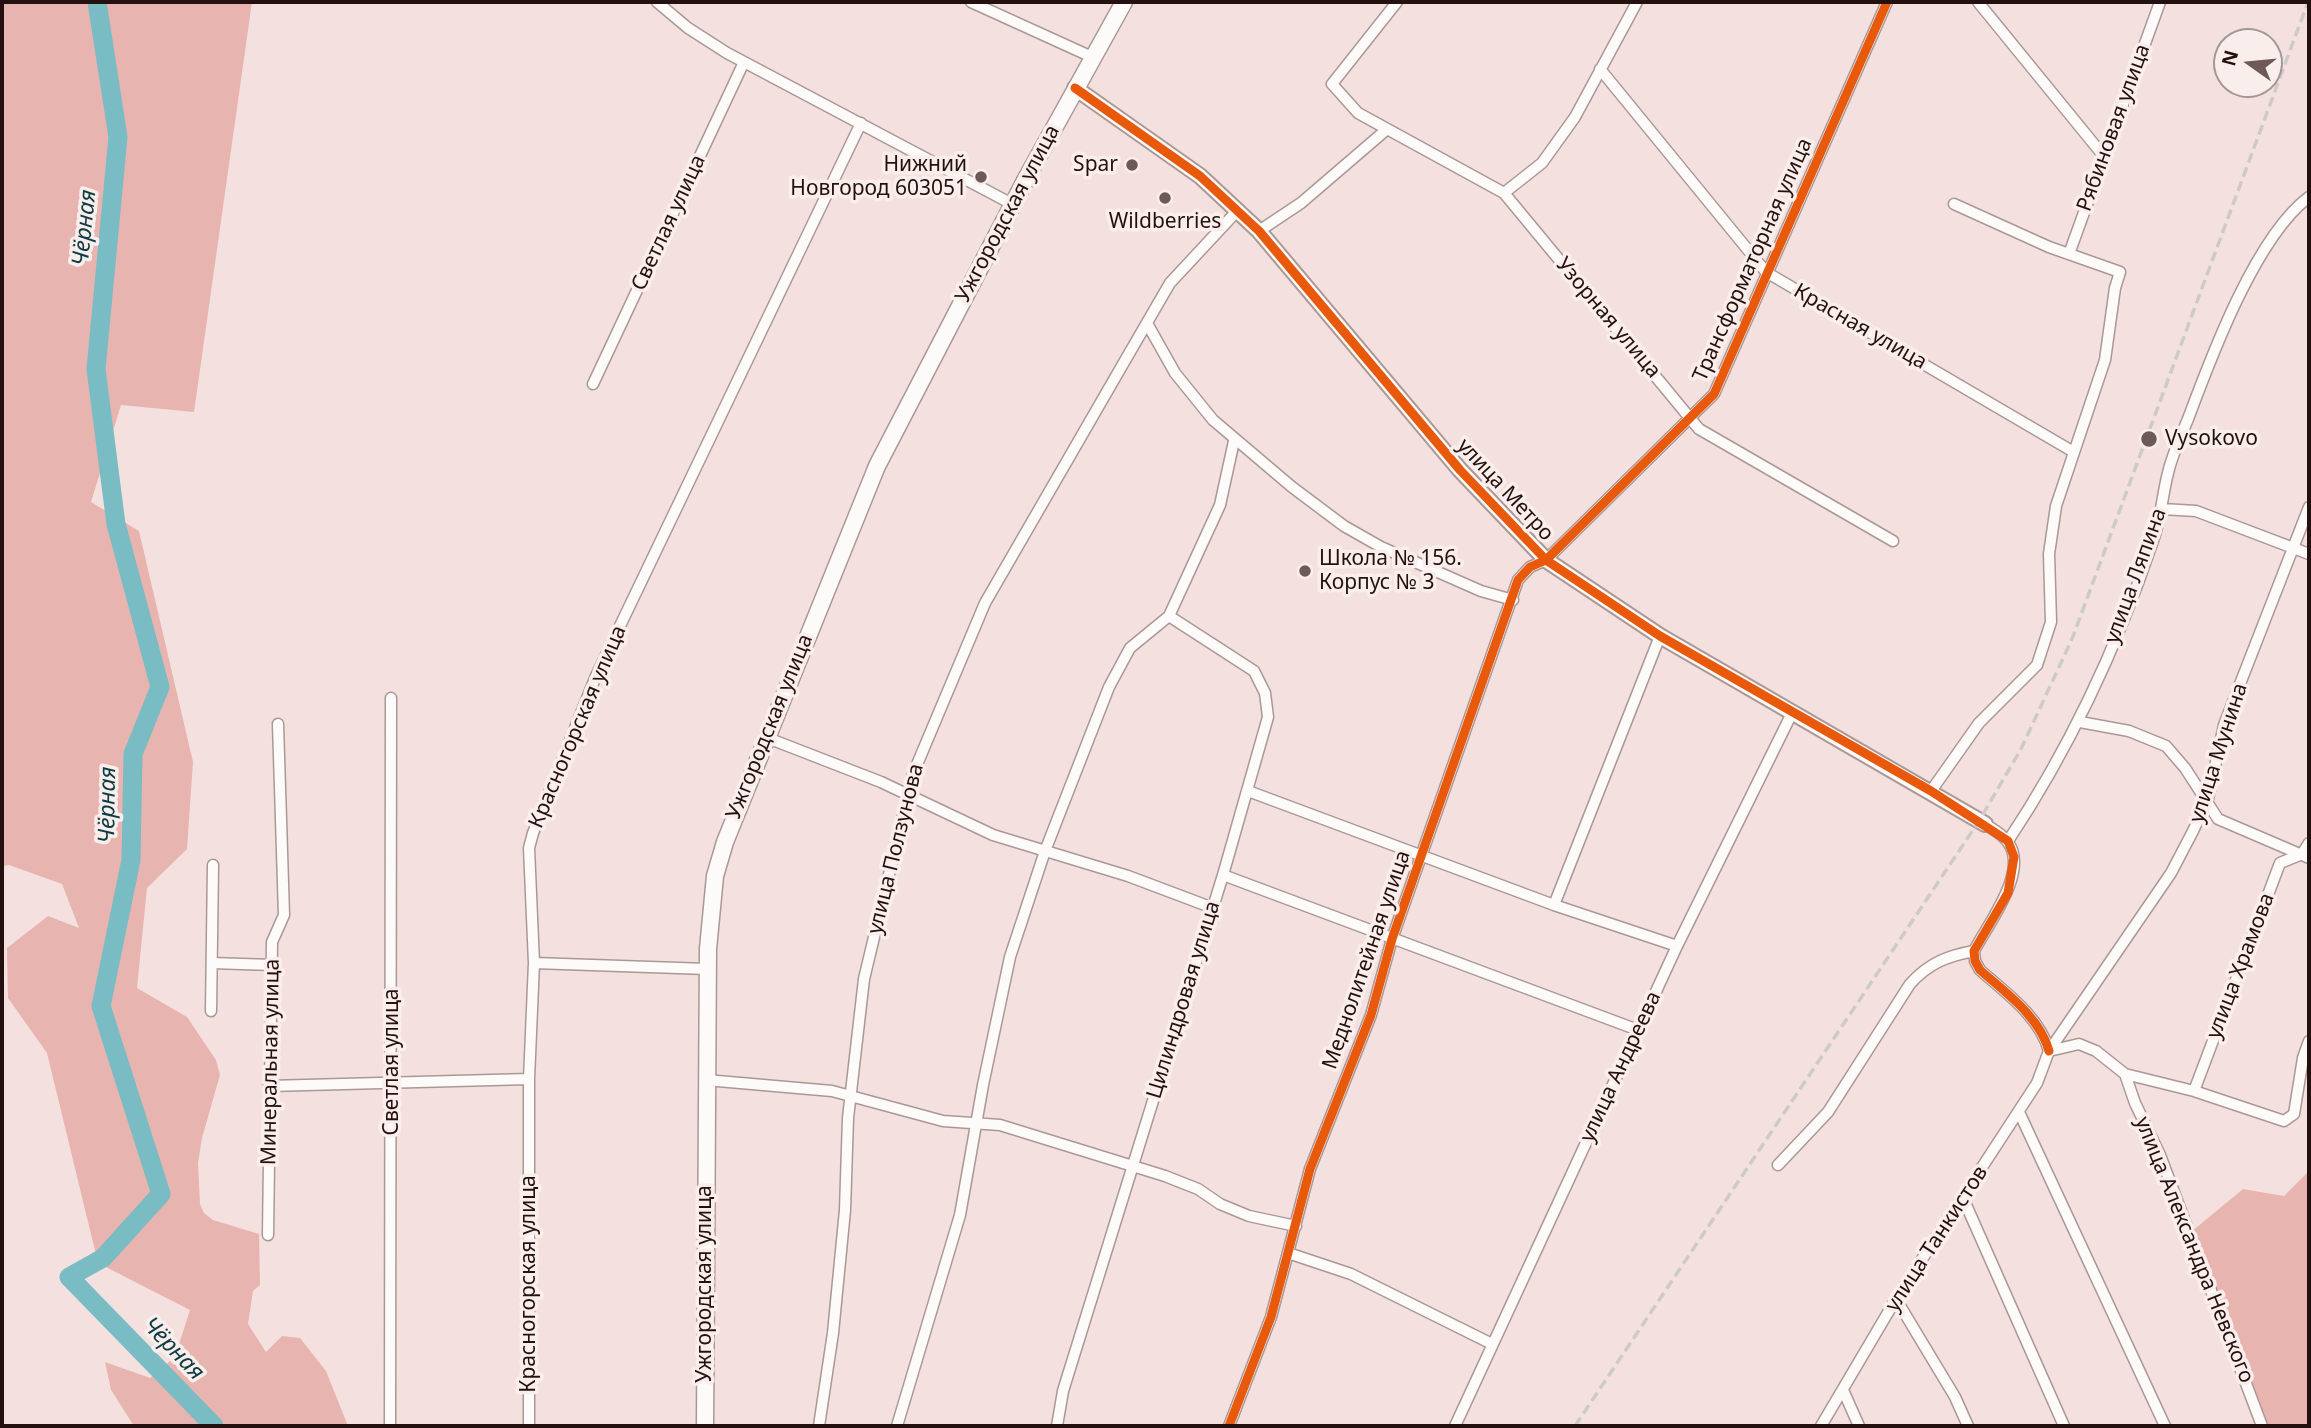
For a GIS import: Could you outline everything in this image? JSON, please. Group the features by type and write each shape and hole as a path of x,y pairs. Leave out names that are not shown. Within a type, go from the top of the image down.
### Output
{"main road":[{"name":"Ужгородская улица","path":"705,1426 708,969 715,876 736,811 765,737 877,466 1012,204 1125,2"}],"street":[{"path":"657,2 688,28 744,62 1012,204"},
{"path":"971,2 1092,57"},
{"name":"Узорная улица","path":"1397,2 1332,84 1359,113 1504,193 1699,429 1893,541"},
{"path":"1504,193 1542,163 1575,117 1637,2"},
{"name":"Трансформаторная улица","path":"1546,559 1714,394 1887,2"},
{"path":"1978,2 2102,154"},
{"name":"Рябиновая улица","path":"2068,254 2102,154 2160,2"},
{"name":"Светлая улица","path":"593,384 744,62"},
{"name":"Красная улица","path":"1600,69 1766,272 2072,451"},
{"name":"улица Метро","path":"1075,88 1200,176 1238,210 1259,231 1460,470 1546,559 1660,636 1985,824"},
{"name":"Красногорская улица","path":"529,1426 529,1079 534,963 529,848 596,676 861,123"},
{"path":"1259,231 1301,203 1387,130"},
{"name":"улица Ляпина","path":"2008,841 2051,777 2080,722 2149,552 2162,509 2168,472 2236,300 2264,252 2297,206 2309,197"},
{"path":"1931,791 1979,723 2037,665 2051,622 2049,554 2056,506 2072,451 2105,360 2115,288 2120,272 2068,254 1954,204"},
{"name":"улица Ползунова","path":"819,1426 833,1333 864,979 922,747 958,674 985,603 1170,283 1238,210"},
{"path":"1148,325 1175,373 1234,441 1344,526 1372,542 1481,591 1513,600"},
{"path":"897,1426 947,1267 960,1216 1010,957 1045,851 1109,687 1124,657 1130,648 1169,616 1220,506 1234,441"},
{"name":"улица Мунина","path":"2049,1051 2171,873 2206,803 2224,725 2309,508"},
{"path":"2162,509 2196,511 2309,554"},
{"name":"Меднолитейная улица","path":"1229,1426 1271,1317 1310,1170 1371,1015 1392,939 1420,856 1518,580 1530,567 1546,559"},
{"name":"Цилиндровая улица","path":"1057,1426 1063,1391 1223,876 1268,718 1265,694 1254,671 1169,616"},
{"path":"1554,905 1660,636"},
{"name":"Светлая улица","path":"390,1426 391,698"},
{"name":"улица Андреева","path":"1455,1426 1638,1030 1793,711"},
{"path":"2080,722 2129,731 2166,746 2185,768 2218,819 2306,856 2309,843"},
{"name":"Минеральная улица","path":"268,1235 272,942 284,915 278,724"},
{"path":"765,737 909,796 993,835 1128,876 1213,908"},
{"path":"1248,791 1554,905 1678,946"},
{"path":"1985,824 2008,841 2014,857 2008,894 1974,951 1975,961 1980,970 2037,1024 2049,1051 2079,1044 2096,1051 2126,1074 2194,1091 2284,1121 2294,1114 2303,1058 2309,1041"},
{"name":"улица Храмова","path":"2194,1091 2280,863 2306,856"},
{"path":"211,1010 213,865"},
{"path":"1223,876 1638,1030"},
{"path":"1778,1165 1828,1112 1917,976 1938,960 1974,951"},
{"path":"212,963 272,965"},
{"path":"534,963 708,969"},
{"name":"улица Танкистов","path":"1821,1426 1896,1299 2038,1083 2049,1051"},
{"name":"улица Александра Невского","path":"2126,1074 2135,1103 2160,1155 2262,1426"},
{"path":"269,1086 529,1079"},
{"path":"706,1080 852,1095 943,1121 1028,1133 1133,1165 1198,1189 1220,1204 1249,1216 1296,1226"},
{"path":"2019,1112 2165,1426"},
{"path":"1963,1198 2064,1426"},
{"path":"1288,1253 1351,1274 1492,1344"},
{"path":"1896,1299 1955,1397 1968,1426"},
{"path":"1843,1390 1859,1426"}],"shaded area":[{"path":"2,2 252,2 194,412 121,405 91,502 139,531 193,762 187,849 147,888 137,988 187,1017 216,1060 220,1075 202,1138 198,1163 200,1204 204,1213 213,1220 259,1234 260,1285 253,1291 248,1324 266,1352 282,1336 300,1338 326,1371 348,1426 134,1426 111,1390 105,1362 150,1378 175,1357 190,1310 98,1263 47,1053 8,998 7,948 48,916 79,928 62,884 9,865 2,866"},
{"path":"2309,1171 2309,1426 2264,1426 2191,1232 2243,1189 2284,1196"}],"waterway":[{"name":"Чёрная","path":"97,2 118,137 96,369 116,524 160,687 133,754 131,860 101,1006 161,1194 103,1258 69,1277 214,1426"}],"railway":[{"path":"1575,1426 1979,821 2021,749 2072,639 2308,2"}],"cycle path":[{"path":"1229,1426 1271,1317 1310,1169 1371,1015 1392,939 1518,580 1530,567 1546,560 1714,394 1887,2"},
{"path":"1075,88 1200,176 1259,231 1460,470 1546,560 1660,636 1931,791 2008,841 2014,857 2008,893 1974,951 1975,961 1980,970 2030,1016 2045,1039 2049,1051"}],"place":[{"name":"Spar","path":"1132,165"},
{"name":"Нижний Новгород 603051","path":"981,177"},
{"name":"Wildberries","path":"1165,198"},
{"name":"Vysokovo","path":"2149,439"},
{"name":"Школа № 156. Корпус № 3","path":"1305,571"}]}
